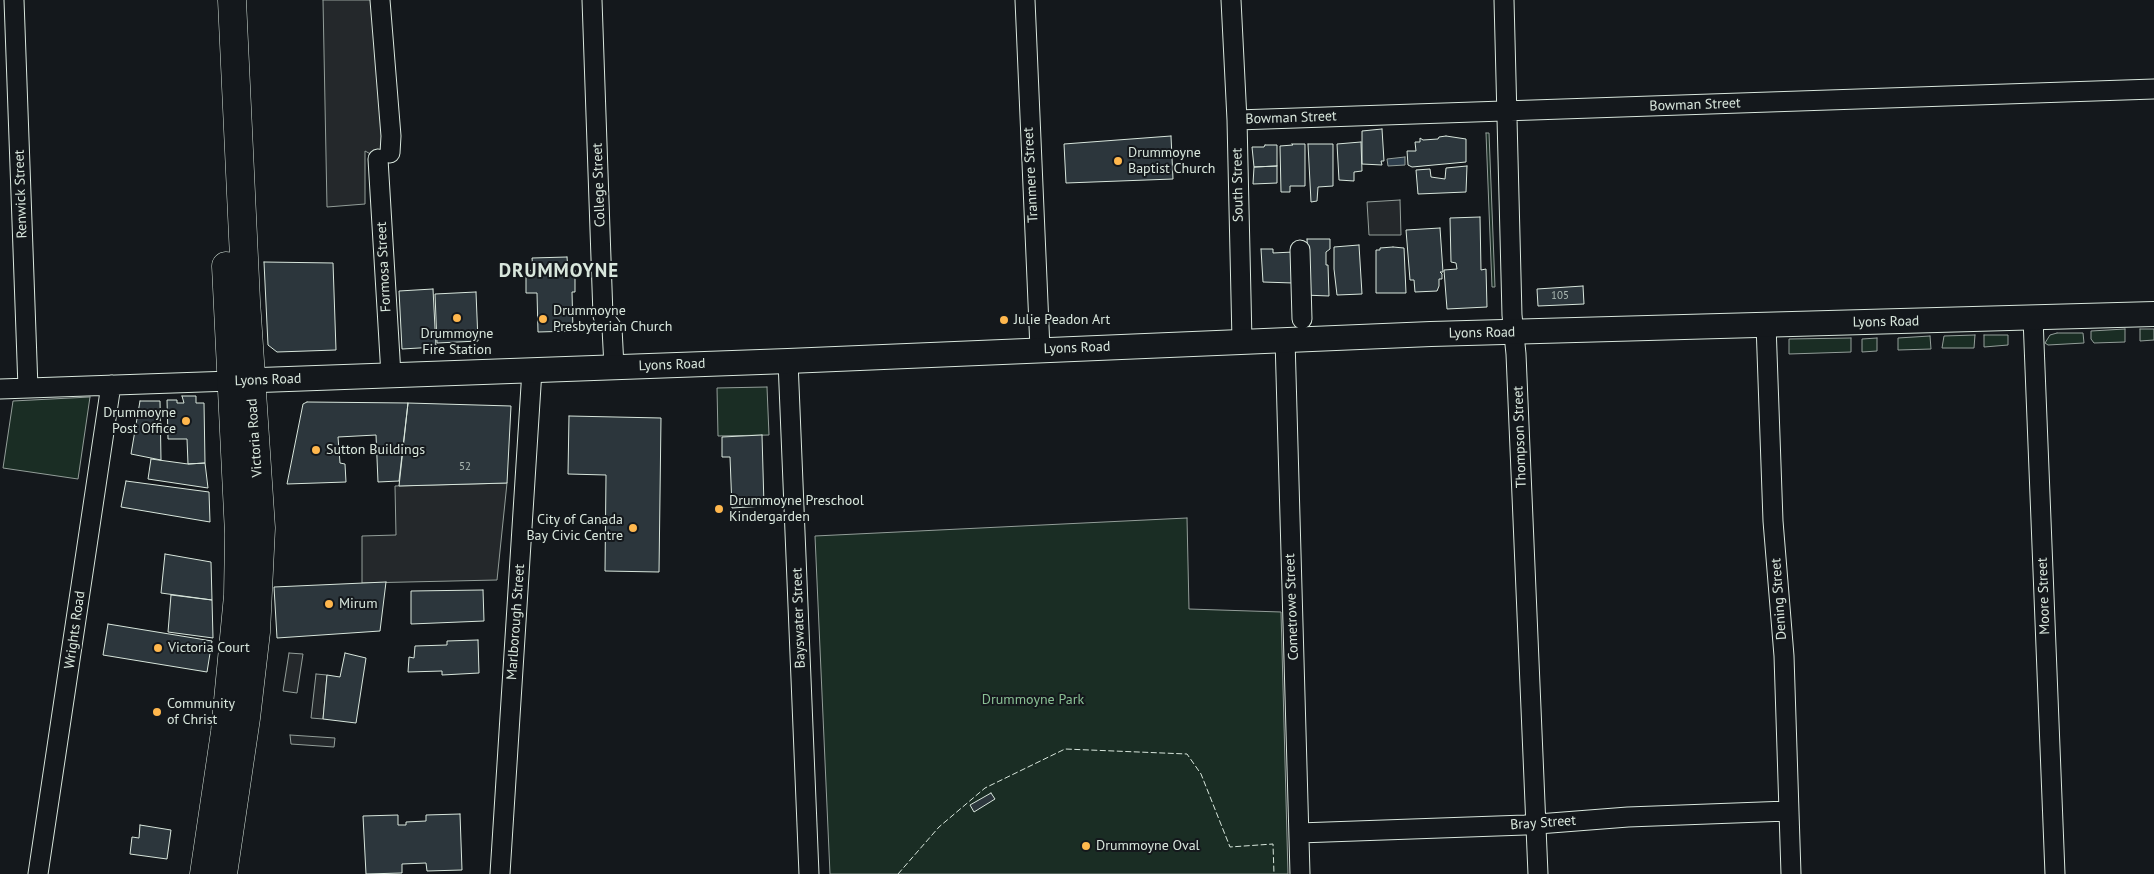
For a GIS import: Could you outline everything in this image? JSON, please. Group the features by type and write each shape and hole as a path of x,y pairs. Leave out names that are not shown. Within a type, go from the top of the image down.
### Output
{"highway":[{"name":"Victoria Road","path":"216,0 241,381 261,528 256,632 245,728 223,874"},
{"name":"Victoria Road","path":"204,874 225,732 238,596 240,534 241,381 232,0"}],"main road":[{"name":"Lyons Road","path":"241,381 614,368 1242,341 2154,314"}],"street":[{"name":"Renwick Street","path":"14,0 28,388"},
{"name":"Formosa Street","path":"380,0 391,136 384,156 385,286 391,375"},
{"name":"College Street","path":"592,0 603,316 612,328 614,368"},
{"name":"Tranmere Street","path":"1025,0 1040,349"},
{"name":"South Street","path":"1231,0 1237,120 1242,341"},
{"name":"Thompson Street","path":"1504,0 1513,332 1516,354 1538,874"},
{"name":"Bowman Street","path":"1237,120 2154,89"},
{"path":"1300,250 1302,319"},
{"name":"Moore Street","path":"2033,318 2054,874"},
{"name":"Dening Street","path":"1766,324 1773,521 1784,656 1791,874"},
{"name":"Cometrowe Street","path":"1285,340 1300,874"},
{"name":"Bayswater Street","path":"788,361 809,874"},
{"name":"Marlborough Street","path":"500,874 532,370"},
{"name":"Lyons Road","path":"0,389 241,381"},
{"name":"Wrights Road","path":"38,874 111,385"},
{"name":"Bray Street","path":"1299,833 1536,824 1628,817 1788,811"}],"green space":[{"path":"1486,133 1489,133 1495,287 1492,287"},
{"path":"2125,329 2125,342 2094,343 2091,339 2091,331"},
{"path":"2140,329 2154,329 2154,340 2140,341"},
{"path":"2057,333 2083,333 2084,343 2048,345 2045,343 2050,335"},
{"path":"1975,335 1974,348 1942,348 1944,336"},
{"path":"1984,335 2008,335 2008,345 1984,347"},
{"path":"1930,336 1931,349 1898,350 1898,338"},
{"path":"1851,338 1851,352 1789,354 1789,339"},
{"path":"1877,338 1877,351 1862,352 1862,339"},
{"path":"767,387 769,435 718,436 717,388"},
{"path":"90,397 78,479 3,468 13,401"},
{"name":"Drummoyne Park","path":"1187,518 1189,609 1281,612 1288,874 830,874 815,536"}],"shaded area":[{"path":"323,0 380,0 391,136 378,158 365,151 365,204 327,207"},
{"path":"1400,200 1401,235 1369,235 1367,202"},
{"path":"507,483 497,580 362,583 362,536 396,535 395,486"},
{"path":"289,653 303,654 297,693 283,691"},
{"path":"316,674 327,675 323,719 311,718"},
{"path":"290,735 335,738 334,747 291,744"}],"water":[{"path":"1405,157 1405,165 1388,166 1387,159"}],"building":[{"path":"1382,129 1384,161 1381,161 1382,165 1362,164 1362,131"},
{"name":"Drummoyne Baptist Church","path":"1171,136 1173,179 1066,183 1064,144"},
{"path":"1446,136 1466,139 1466,162 1412,167 1408,165 1407,151 1416,151 1415,142 1420,142 1420,138 1423,140 1438,139 1439,137"},
{"path":"1361,142 1362,171 1354,172 1354,181 1339,180 1337,144"},
{"path":"1305,144 1305,186 1290,186 1290,192 1281,192 1280,146"},
{"path":"1308,144 1333,144 1333,186 1318,187 1317,201 1311,202"},
{"path":"1265,145 1277,145 1277,166 1254,167 1252,147 1264,147"},
{"path":"1277,166 1277,183 1253,184 1254,167"},
{"path":"1467,166 1466,192 1418,194 1416,170 1430,169 1431,177 1445,179 1446,168"},
{"path":"1480,217 1481,270 1486,269 1487,307 1447,309 1444,270 1457,269 1456,263 1451,262 1450,218"},
{"path":"1440,228 1443,272 1440,272 1442,279 1439,279 1437,291 1415,292 1414,280 1410,280 1406,230"},
{"path":"1307,239 1330,239 1330,249 1326,252 1329,296 1304,295 1308,266"},
{"path":"1359,245 1362,294 1337,295 1334,247"},
{"path":"1393,247 1404,248 1406,293 1376,293 1376,250"},
{"path":"1261,249 1273,249 1273,253 1293,252 1293,283 1263,282"},
{"path":"567,257 568,270 575,270 575,292 572,292 573,331 538,332 537,293 526,293 526,271 533,270 532,258"},
{"path":"264,262 333,263 336,350 277,352 268,345"},
{"path":"1583,286 1584,304 1538,306 1537,289"},
{"path":"433,289 436,347 402,349 399,291"},
{"name":"Drummoyne Fire Station","path":"476,292 478,341 437,343 435,294"},
{"name":"Drummoyne Post Office","path":"182,396 196,396 196,403 204,403 205,463 188,464 187,439 168,439 167,400 177,400 177,403 184,403"},
{"path":"140,401 160,401 161,460 131,454"},
{"name":"Sutton Buildings","path":"307,402 408,403 399,481 378,482 376,435 338,437 340,463 345,464 346,482 287,484 303,404"},
{"path":"408,403 511,406 507,483 399,486"},
{"name":"City of Canada Bay Civic Centre","path":"569,416 661,418 659,572 605,571 606,475 568,474"},
{"path":"762,435 764,506 732,508 730,457 722,457 722,437"},
{"path":"151,459 188,464 205,463 208,488 148,479"},
{"path":"126,481 209,492 210,522 121,507"},
{"path":"165,554 211,562 212,600 161,593"},
{"name":"Mirum","path":"386,582 380,631 277,638 274,587"},
{"path":"483,590 484,621 411,624 411,591"},
{"path":"171,595 212,600 213,638 168,632"},
{"name":"Victoria Court","path":"108,624 212,641 207,672 103,655"},
{"path":"478,640 479,673 442,675 442,671 408,672 409,657 414,658 415,646 447,645 447,641"},
{"path":"345,653 366,658 356,723 323,719 327,675 340,677"},
{"path":"991,793 995,799 974,812 970,805"},
{"path":"460,814 462,870 427,871 426,863 402,864 402,873 366,874 363,816 398,815 398,825 406,825 406,822 426,821 426,815"},
{"path":"140,825 171,830 167,859 130,854 132,837 139,838"}],"fence":[{"path":"898,874 939,827 985,788 1065,749 1187,754 1201,774 1230,847 1273,844 1274,874"}],"place":[{"name":"Drummoyne Baptist Church","path":"1118,161"},
{"name":"Drummoyne Fire Station","path":"457,318"},
{"name":"Drummoyne Presbyterian Church","path":"543,319"},
{"name":"Julie Peadon Art","path":"1004,320"},
{"name":"Drummoyne Post Office","path":"186,421"},
{"name":"Sutton Buildings","path":"316,450"},
{"name":"Drummoyne Preschool Kindergarden","path":"719,509"},
{"name":"City of Canada Bay Civic Centre","path":"633,528"},
{"name":"Mirum","path":"329,604"},
{"name":"Victoria Court","path":"158,648"},
{"name":"Community of Christ","path":"157,712"},
{"name":"Drummoyne Oval","path":"1086,846"}],"district":[{"name":"DRUMMOYNE","path":"559,272"}]}
